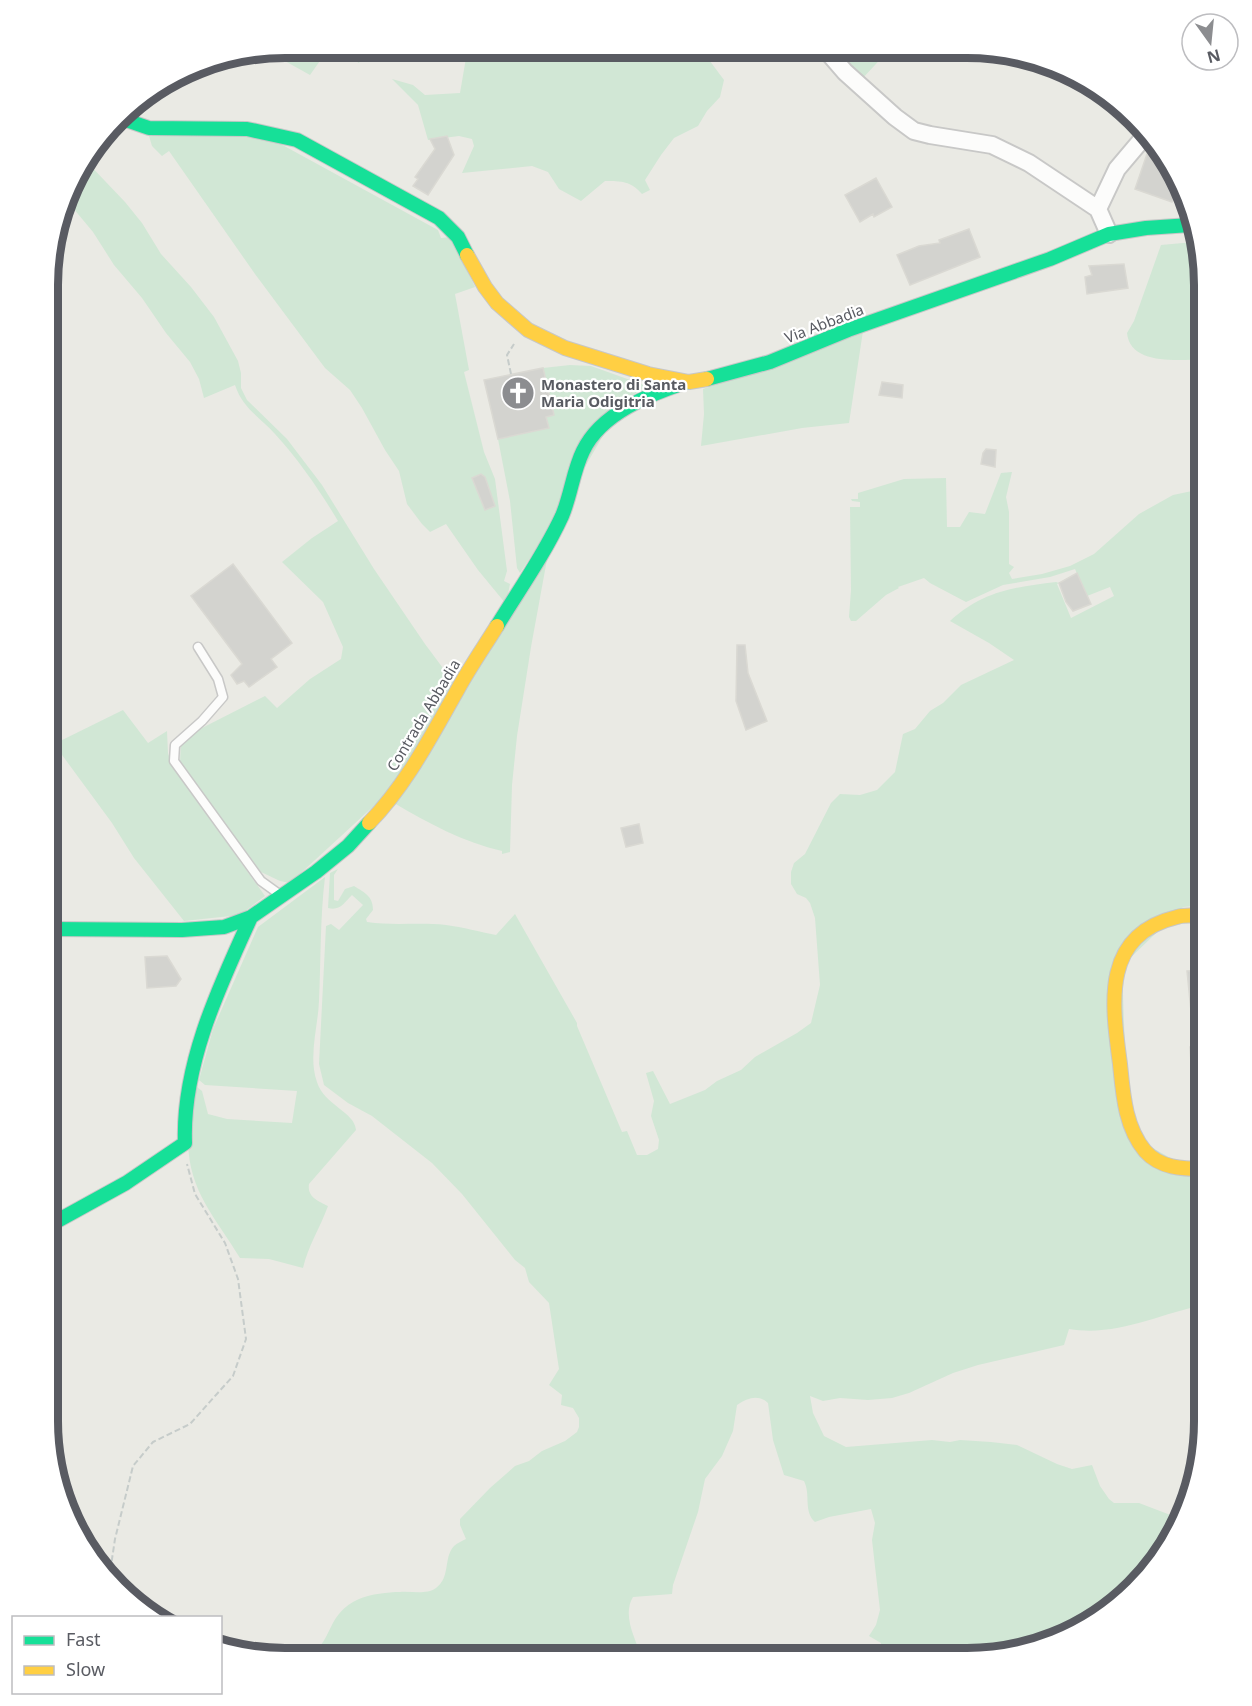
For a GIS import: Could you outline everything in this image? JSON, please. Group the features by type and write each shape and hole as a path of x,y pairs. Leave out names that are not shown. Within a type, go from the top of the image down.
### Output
{"street":[{"path":"833,59 844,72 914,131 992,145 1029,163 1098,209 1109,234"},
{"name":"Via Abbadia","path":"129,121 149,128 247,129 297,140 439,218 458,237 485,287 506,313 528,330 565,348 648,374 689,382 719,377 770,362 848,330 1050,259 1109,234 1185,225"},
{"path":"1098,209 1106,188 1141,141"},
{"name":"Contrada Abbadia","path":"58,929 182,930 224,927 251,917 348,846 387,805 431,739 458,688 549,542 563,513 583,450 599,428 641,400 689,382"},
{"path":"1194,916 1178,916 1144,929 1124,953 1114,978 1114,1019 1125,1106 1133,1133 1146,1152 1163,1165 1194,1169"},
{"path":"58,1220 126,1183 185,1143 184,1117 195,1065 213,1000 251,917"}],"lane":[{"path":"198,647 218,680 223,697 202,721 175,745 174,761 261,881 282,896"}],"path":[{"path":"511,374 507,355 520,336 528,330"},
{"path":"111,1566 115,1539 134,1466 153,1442 190,1424 233,1376 246,1339 238,1279 225,1243 195,1194 185,1155 185,1143"}],"green space":[{"path":"281,59 321,59 310,75"},
{"path":"466,59 708,59 724,80 720,97 707,111 698,126 674,138 661,155 645,180 650,190 642,194 634,186 616,181 605,181 581,201 559,189 548,172 532,166 462,173 474,146 472,139 459,136 428,140 418,105 392,79 413,85 425,95 460,93"},
{"path":"842,59 881,59 861,80"},
{"path":"149,136 266,136 438,230 441,238 451,237 475,287 455,294 469,370 464,372 484,452 495,479 507,571 504,581 510,584 506,604 478,570 446,524 430,532 422,524 407,504 399,471 350,390 325,368 255,274 169,151 162,156 152,146"},
{"path":"92,167 125,202 142,223 161,254 214,317 238,361 241,388 247,400 287,439 322,485 374,569 457,687 390,791 290,883 261,872 180,763 181,741 265,696 277,708 310,679 341,659 343,647 323,602 282,562 338,521 301,465 242,400 235,385 204,398 199,379 190,362 114,265 93,232 73,208"},
{"path":"1189,242 1194,286 1194,359 1158,359 1137,351 1130,344 1127,333 1134,321 1161,245"},
{"path":"863,331 849,423 802,428 701,446 704,414 703,389"},
{"path":"570,365 591,366 647,386 623,401 548,531 520,573 517,568 510,501 498,439 549,428 546,417 553,415 543,368"},
{"path":"1012,472 1006,497 1009,512 1009,564 1014,567 1009,573 1012,579 1070,566 1094,554 1139,514 1173,495 1194,491 1194,906 1183,907 1122,966 1128,1134 1194,1171 1194,1307 1104,1330 1069,1329 1064,1345 978,1365 892,1398 868,1400 840,1398 823,1401 810,1396 813,1413 824,1436 846,1447 932,1440 991,1442 1017,1445 1072,1469 1092,1465 1100,1486 1114,1503 1139,1503 1172,1516 1163,1534 1147,1559 1105,1601 1053,1630 1025,1640 996,1646 881,1648 881,1643 869,1636 876,1625 880,1610 872,1540 875,1523 871,1509 815,1522 809,1513 804,1481 784,1475 773,1440 768,1403 753,1398 737,1405 733,1431 722,1456 705,1479 698,1512 672,1594 633,1597 629,1619 638,1648 319,1648 341,1611 359,1599 395,1592 423,1592 432,1590 441,1584 451,1551 455,1545 466,1539 460,1519 515,1466 565,1441 577,1432 579,1427 579,1418 573,1408 561,1405 562,1395 549,1385 559,1369 549,1303 529,1282 525,1268 515,1260 462,1194 432,1163 372,1116 348,1103 324,1085 319,1064 326,926 331,924 339,930 363,905 352,895 339,907 328,908 330,873 338,869 334,875 334,900 338,901 345,889 354,886 370,898 373,910 366,919 367,922 446,925 496,935 515,914 577,1023 622,1132 627,1131 637,1155 647,1155 658,1149 659,1140 651,1116 654,1101 646,1073 653,1071 670,1104 705,1090 717,1081 741,1070 755,1057 811,1023 820,985 815,918 810,903 806,898 797,894 791,884 791,872 794,863 805,854 831,803 840,794 860,795 877,790 895,772 903,734 915,729 930,711 943,703 961,685 1014,660 950,621 962,611 987,597 1026,586 1059,583 1057,584 1071,618 1114,596 1110,587 1087,596 1075,569 1050,577 1003,585 966,602 924,578 898,587 856,621 851,621 849,617 850,507 860,507 860,502 851,499 858,499 858,493 904,479 946,478 947,527 960,527 969,512 985,514 1001,473"},
{"path":"548,554 517,736 512,785 510,852 502,854 502,851 473,843 446,831 394,803"},
{"path":"123,710 148,743 167,731 168,753 172,766 265,896 240,915 184,921 134,858 112,823 58,749 58,742"},
{"path":"325,877 319,1001 313,1052 314,1072 326,1097 350,1118 356,1130 309,1184 311,1195 328,1206 303,1268 269,1259 240,1258 205,1204 193,1176 188,1135 197,1087 202,1091 208,1114 227,1119 292,1123 297,1091 205,1085 199,1080 213,1029 258,927"}],"building":[{"path":"447,136 454,155 428,195 413,186 418,179 415,177 435,149 430,139"},
{"path":"1147,154 1155,159 1174,195 1172,202 1135,189"},
{"path":"876,178 892,207 860,222 845,195"},
{"path":"969,229 980,257 910,285 897,255 919,246 940,243 939,240"},
{"path":"1124,264 1128,288 1087,294 1085,277 1092,275 1089,266"},
{"name":"Monastero di Santa Maria Odigitria","path":"543,368 554,415 546,417 549,428 498,439 484,380"},
{"path":"882,382 903,385 902,398 879,395"},
{"path":"986,449 996,450 995,467 981,464"},
{"path":"481,474 485,477 495,506 485,510 472,478"},
{"path":"233,564 292,643 271,659 277,667 249,687 244,681 237,684 231,675 242,664 191,596"},
{"path":"1077,573 1091,604 1073,611 1066,602 1059,583"},
{"path":"737,645 745,645 748,673 767,721 746,730 736,701"},
{"path":"639,824 643,843 626,847 621,828"},
{"path":"167,956 181,979 176,986 147,988 145,957"},
{"path":"1187,971 1194,971 1194,1011 1191,1011"},
{"path":"1190,1047 1194,1047 1194,1063 1191,1063"}],"traffic: fast":[{"path":"129,121 149,128 247,129 297,140 439,218 458,237 467,255"},
{"path":"707,379 770,362 848,330 1050,259 1109,234 1185,225"},
{"path":"497,626 555,530 565,508 583,451 591,438 602,426 628,407 658,392 687,382"},
{"path":"58,929 182,930 224,927 251,917 316,872 348,846 369,823"},
{"path":"58,1220 126,1183 185,1143 186,1114 196,1056 215,999 251,917"}],"traffic: slow":[{"path":"467,255 497,303 528,330 565,348 648,374 689,382 707,379"},
{"path":"369,823 407,776 497,626"},
{"path":"1194,915 1177,917 1152,926 1135,939 1123,956 1114,996 1122,1087 1133,1132 1145,1151 1157,1161 1180,1168 1194,1169"}],"place":[{"name":"Monastero di Santa Maria Odigitria","path":"518,393"}]}
